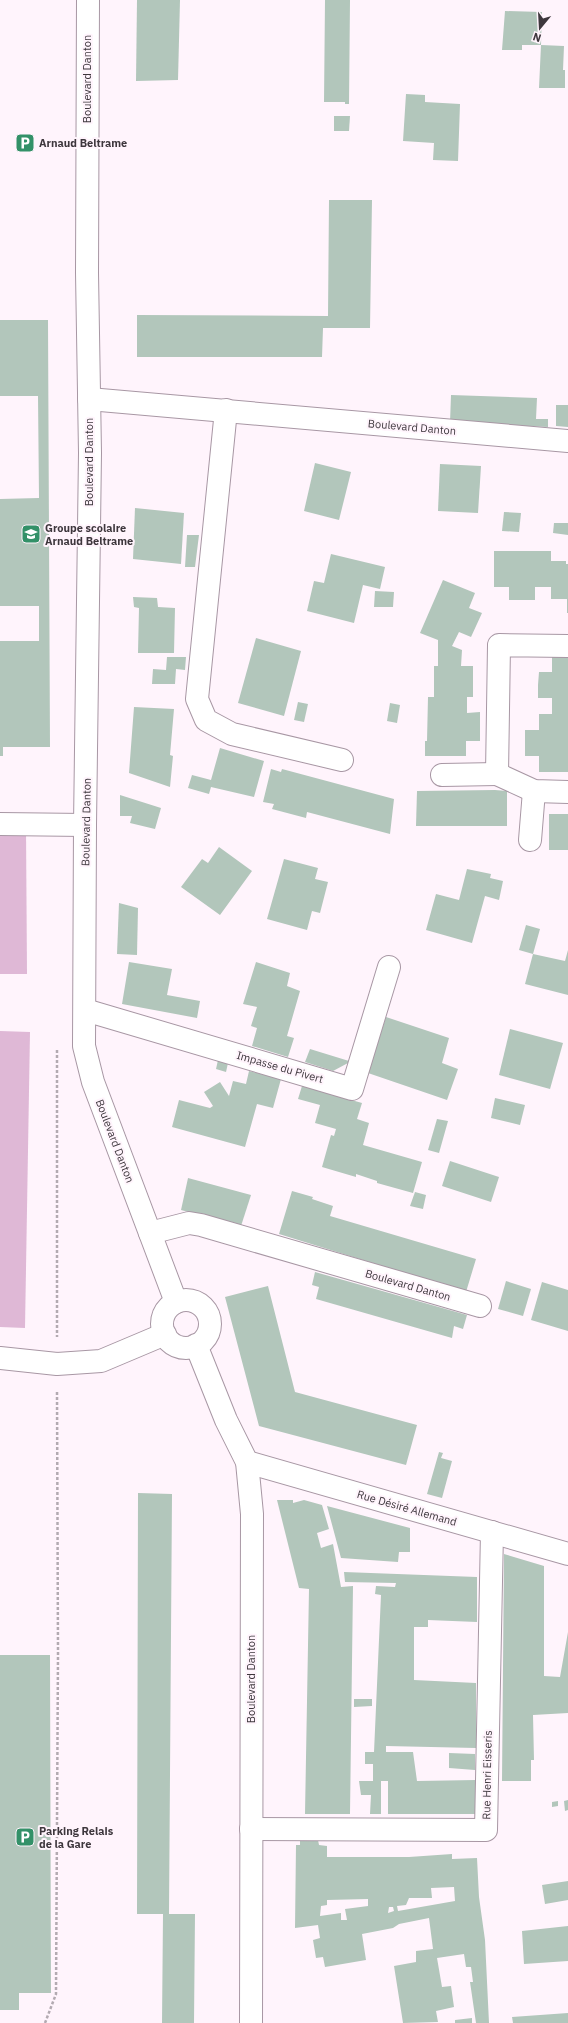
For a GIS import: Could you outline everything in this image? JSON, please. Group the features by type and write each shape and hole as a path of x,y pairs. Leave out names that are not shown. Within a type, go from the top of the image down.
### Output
{"street":[{"name":"Boulevard Danton","path":"88,0 87,272 90,453 85,825 84,1046 93,1082 176,1302"},
{"name":"Boulevard Danton","path":"89,398 568,441"},
{"path":"226,410 197,699 206,720 232,734 342,760"},
{"path":"497,774 499,645 568,646"},
{"path":"442,775 497,774 534,791 568,792"},
{"path":"530,840 534,791"},
{"path":"0,824 85,825"},
{"name":"Impasse du Pivert","path":"85,1010 352,1089 389,967"},
{"name":"Boulevard Danton","path":"150,1233 189,1224 201,1226 480,1306"},
{"path":"191,1300 204,1308 208,1314 210,1328 207,1336 196,1345 189,1347 175,1345 165,1334 163,1319 170,1306 176,1302 191,1300"},
{"path":"0,1358 57,1364 101,1361 165,1334"},
{"name":"Boulevard Danton","path":"196,1345 226,1420 247,1462 252,1514 251,2023"},
{"name":"Rue Désiré Allemand","path":"247,1462 568,1554"},
{"name":"Rue Henri Eisseris","path":"251,1829 486,1830 492,1532"}],"path":[{"path":"45,2023 56,1994 58,1661 57,1364"}],"shaded area":[{"path":"0,828 26,828 27,974 0,974"},
{"path":"0,1031 30,1032 25,1328 0,1327"}],"building":[{"path":"137,0 180,0 178,80 136,81"},
{"path":"325,0 350,0 349,104 345,104 345,102 324,102"},
{"path":"505,11 542,12 541,45 522,45 522,50 502,50"},
{"path":"541,45 564,46 563,70 565,70 565,88 539,88"},
{"path":"406,94 425,95 425,102 460,104 458,161 433,160 434,143 403,141"},
{"path":"334,116 350,116 349,131 334,131"},
{"path":"329,200 372,200 370,328 323,328 322,357 137,357 137,315 328,316"},
{"path":"0,320 48,320 50,747 3,747 3,756 0,756 0,641 39,641 39,606 0,606 0,499 39,498 38,396 0,396"},
{"path":"451,395 537,398 536,419 548,419 548,427 450,423"},
{"path":"556,405 568,405 568,427 556,426"},
{"path":"315,463 351,472 339,520 304,511"},
{"path":"440,464 481,466 478,513 438,511"},
{"path":"135,508 184,513 181,564 133,559"},
{"path":"504,512 521,513 519,532 502,531"},
{"path":"554,523 568,523 568,535 553,533"},
{"path":"187,535 199,535 195,567 185,567"},
{"path":"494,551 551,551 551,561 566,561 566,564 568,564 568,613 567,599 551,599 551,587 535,587 535,600 509,600 509,587 494,587"},
{"path":"331,554 385,567 380,589 363,585 354,623 307,611 314,581 324,583"},
{"path":"443,580 475,593 469,608 482,613 471,637 459,632 452,646 462,650 461,666 473,666 473,697 467,697 467,713 480,712 480,741 466,741 466,756 425,756 425,741 427,741 428,697 434,697 434,666 438,666 438,640 420,633"},
{"path":"375,591 394,592 393,607 374,607"},
{"path":"133,597 157,598 158,607 175,608 174,653 138,653 139,608 134,607"},
{"path":"256,638 301,651 284,716 238,703"},
{"path":"167,657 186,657 185,670 176,669 175,684 152,684 153,669 166,670"},
{"path":"552,657 568,657 568,772 539,772 539,756 525,756 525,730 539,730 539,714 552,714 552,698 538,698 538,685 539,672 552,672"},
{"path":"298,702 308,704 304,722 294,720"},
{"path":"390,703 400,705 397,723 387,721"},
{"path":"134,707 174,709 170,755 173,756 170,787 129,773"},
{"path":"220,748 264,761 254,797 211,787 209,794 188,788 192,775 211,780"},
{"path":"271,769 281,772 282,769 394,799 390,834 307,812 306,818 272,809 274,804 263,802"},
{"path":"417,791 507,791 507,826 416,826"},
{"path":"120,795 161,808 155,829 130,823 132,816 120,816"},
{"path":"549,814 568,814 568,850 549,850"},
{"path":"219,847 252,871 220,915 181,887 202,859 208,863"},
{"path":"284,859 318,868 315,879 328,882 320,913 312,911 307,930 267,919"},
{"path":"467,869 491,874 490,878 503,881 499,900 485,896 472,943 426,930 436,894 459,900"},
{"path":"119,903 138,908 137,955 117,954"},
{"path":"526,925 540,929 533,954 519,950"},
{"path":"568,950 568,995 525,984 533,954 565,961"},
{"path":"129,962 172,969 167,995 200,1001 197,1018 122,1004"},
{"path":"256,962 290,973 287,986 300,991 287,1036 294,1038 288,1057 252,1046 257,1028 251,1026 257,1007 243,1004"},
{"path":"386,1017 449,1038 442,1063 458,1069 447,1100 368,1073"},
{"path":"510,1029 563,1043 550,1089 499,1075"},
{"path":"310,1049 349,1061 333,1071 305,1062"},
{"path":"218,1060 228,1063 226,1072 216,1069"},
{"path":"249,1071 281,1079 273,1108 257,1104 245,1147 172,1127 179,1100 210,1108 213,1106 204,1092 220,1082 229,1096 233,1081 246,1084"},
{"path":"302,1086 362,1103 357,1119 369,1123 363,1145 422,1162 413,1193 377,1183 377,1181 356,1174 356,1177 322,1167 331,1135 334,1136 336,1129 315,1123 320,1105 298,1099"},
{"path":"495,1098 525,1105 520,1125 491,1118"},
{"path":"437,1119 448,1121 439,1153 428,1150"},
{"path":"450,1161 499,1177 491,1202 442,1186"},
{"path":"188,1178 251,1195 241,1226 181,1210"},
{"path":"292,1191 313,1197 312,1199 333,1206 330,1216 476,1259 466,1292 279,1234"},
{"path":"415,1192 426,1195 423,1209 410,1206"},
{"path":"315,1272 467,1315 463,1329 454,1326 452,1338 316,1299 319,1287 312,1285"},
{"path":"506,1281 531,1289 523,1316 498,1309"},
{"path":"542,1282 568,1290 568,1331 531,1320"},
{"path":"268,1286 295,1392 417,1425 406,1465 259,1426 225,1297"},
{"path":"439,1452 443,1453 441,1458 452,1461 442,1498 427,1494"},
{"path":"138,1493 172,1494 169,1914 195,1914 194,2023 162,2023 163,1914 137,1914"},
{"path":"277,1500 293,1500 293,1503 304,1500 322,1505 329,1529 317,1533 321,1548 333,1544 341,1587 353,1586 350,1814 305,1814 309,1589 299,1588"},
{"path":"327,1506 410,1528 410,1552 399,1552 398,1562 341,1558"},
{"path":"504,1554 544,1566 544,1676 560,1677 568,1632 568,1713 533,1715 534,1760 531,1760 531,1781 502,1781"},
{"path":"344,1572 477,1577 477,1622 428,1620 428,1627 414,1627 414,1680 476,1683 476,1748 386,1746 386,1752 413,1752 417,1781 476,1780 476,1814 388,1814 388,1781 381,1781 381,1814 370,1814 371,1795 361,1795 359,1781 373,1781 373,1764 365,1764 365,1752 374,1752 381,1595 375,1594 376,1586 395,1587 396,1583 345,1582"},
{"name":"Parking Relais de la Gare","path":"0,1655 50,1655 51,1993 19,1993 19,2010 0,2010"},
{"path":"354,1699 372,1699 372,1706 354,1707"},
{"path":"449,1753 475,1754 475,1770 449,1768"},
{"path":"568,1800 568,1810 565,1811 564,1801"},
{"path":"558,1801 558,1806 552,1807 552,1802"},
{"path":"300,1840 318,1840 319,1845 327,1846 327,1857 409,1857 452,1854 452,1859 477,1858 479,1897 485,1940 489,2023 476,2023 470,1982 473,1982 471,1967 466,1967 464,1954 437,1958 442,1987 451,1986 454,2007 436,2011 438,2022 403,2023 394,1966 416,1962 416,1951 433,1949 429,1918 399,1924 393,1928 362,1934 366,1960 325,1967 323,1957 316,1958 313,1940 320,1938 318,1925 295,1928 296,1845 300,1845","holes":["454,1887 455,1901 398,1911 397,1906 406,1905 409,1898 432,1898 431,1888","368,1899 368,1906 345,1909 347,1920 341,1920 341,1913 320,1916 321,1906 327,1905 327,1900","389,1907 393,1907 394,1911 388,1913"]},
{"path":"568,1881 568,1900 545,1904 542,1885"},
{"path":"568,1926 568,1961 524,1964 522,1931"},
{"path":"568,2013 568,2023 513,2023 512,2017"},
{"path":"472,2018 472,2023 455,2023 455,2020"}],"place":[{"name":"Arnaud Beltrame","path":"25,143"},
{"name":"Groupe scolaire Arnaud Beltrame","path":"31,534"},
{"name":"Parking Relais de la Gare","path":"25,1837"}]}
